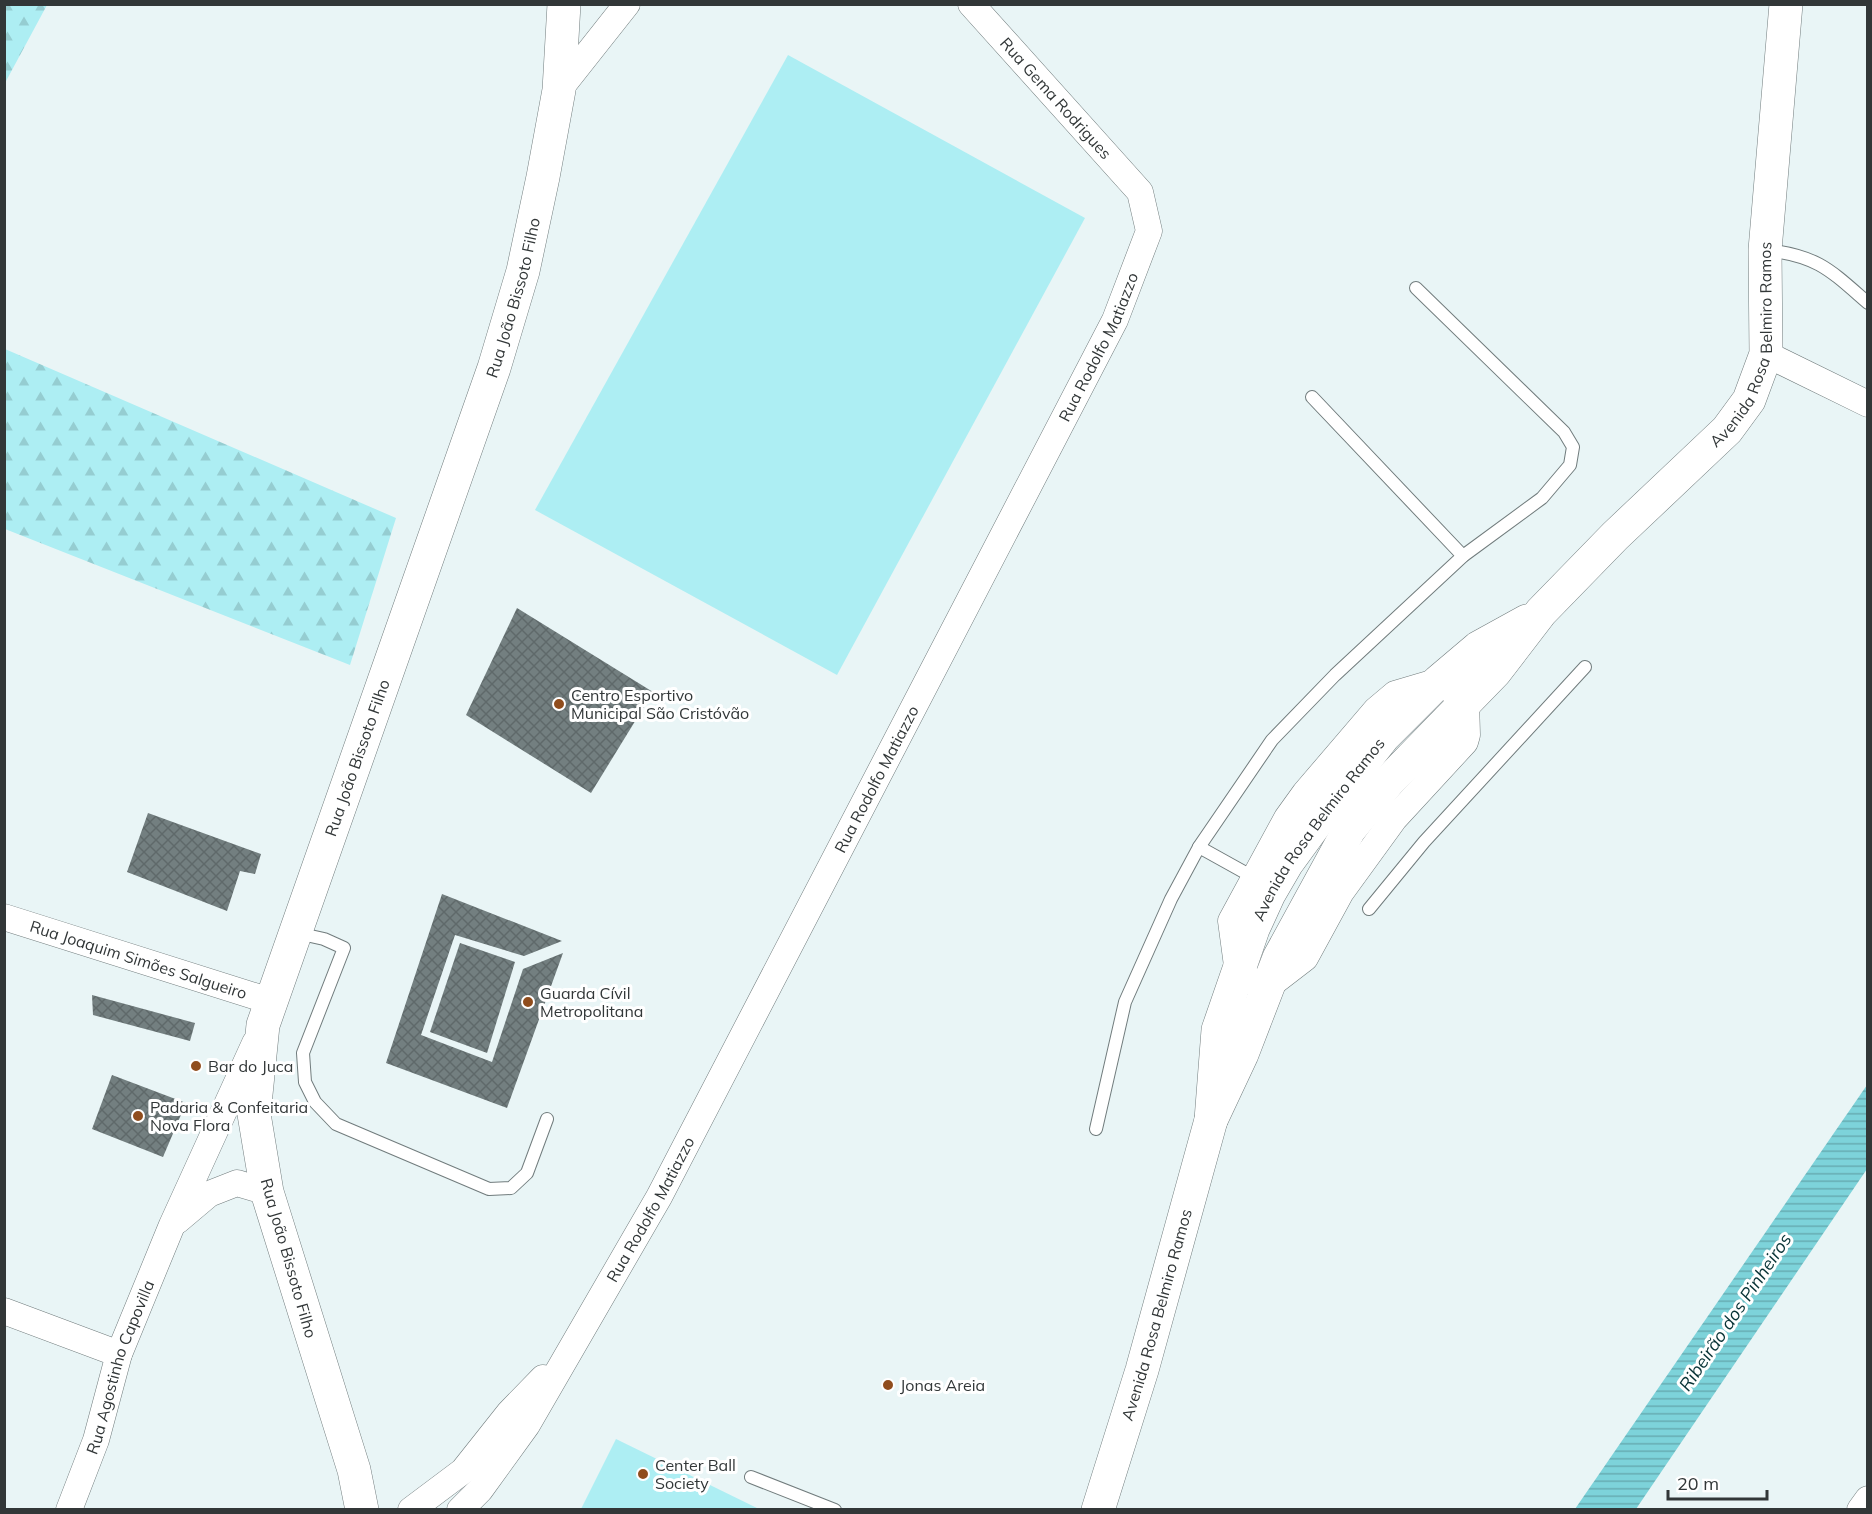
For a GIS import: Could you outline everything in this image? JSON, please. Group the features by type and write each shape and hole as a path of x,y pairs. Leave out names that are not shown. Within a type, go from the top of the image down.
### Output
{"main road":[{"name":"Rua João Bissoto Filho","path":"362,1509 354,1470 267,1192 254,1114 268,1014 494,368 523,272 559,90 564,4"},
{"name":"Avenida Rosa Belmiro Ramos","path":"1252,980 1253,929 1269,894 1287,863 1338,819 1388,782 1495,672 1541,612 1615,536 1727,430 1749,400 1766,354 1765,250 1786,4"},
{"name":"Avenida Rosa Belmiro Ramos","path":"1098,1509 1142,1370 1211,1120 1218,1030 1252,980 1279,958 1273,939 1308,862 1338,819 1384,736 1439,681 1478,648 1541,612"}],"street":[{"path":"559,90 627,4"},
{"name":"Rua Gema Rodrigues","path":"971,4 1140,192"},
{"name":"Rua Rodolfo Matiazzo","path":"460,1509 480,1490 526,1425 658,1197 1115,320 1149,231 1140,192"},
{"path":"1766,354 1868,404"},
{"path":"1439,681 1466,701 1467,735 1465,742 1394,819 1341,892 1305,958 1252,980 1231,921 1253,877 1305,793 1376,710 1395,693 1439,681"},
{"name":"Rua Joaquim Simões Salgueiro","path":"4,917 268,1014"},
{"name":"Rua Agostinho Capovilla","path":"69,1509 96,1440 119,1354 172,1225 268,1014"},
{"name":"Rua Agostinho Capovilla","path":"172,1225 209,1194 237,1182 267,1192"},
{"path":"4,1311 119,1354"},
{"name":"Rua Rodolfo Matiazzo","path":"411,1509 463,1471 509,1413 567,1354"},
{"path":"1860,1509 1868,1499"}],"lane":[{"path":"1765,250 1797,254 1827,267 1868,303"},
{"path":"1096,1129 1125,1002 1171,899 1199,847 1272,740 1335,675 1463,556 1542,498 1570,465 1573,447 1564,432 1416,288"},
{"path":"1312,397 1463,556"},
{"path":"1370,909 1424,842 1585,667"},
{"path":"1199,847 1253,877"},
{"path":"296,932 324,939 344,948 303,1053 305,1082 315,1102 336,1124 489,1189 511,1188 527,1173 547,1119"},
{"path":"751,1477 835,1509"}],"green space":[{"path":"4,5 47,5 5,83"},
{"path":"788,55 1085,218 837,675 535,510"},
{"path":"5,349 396,518 350,665 5,529"},
{"name":"Center Ball Society","path":"616,1439 759,1509 581,1509"}],"water":[{"name":"Ribeirão dos Pinheiros","path":"1867,1085 1867,1169 1636,1509 1575,1509"}],"building":[{"name":"Centro Esportivo Municipal São Cristóvão","path":"517,608 653,692 591,793 466,715"},
{"path":"148,813 261,854 255,874 240,871 227,911 127,872"},
{"name":"Guarda Cívil Metropolitana","path":"442,894 562,941 524,956 455,935 421,1035 492,1062 523,969 563,953 507,1108 386,1063"},
{"path":"460,943 515,962 487,1053 430,1032"},
{"path":"92,995 195,1023 190,1041 93,1015"},
{"name":"Padaria & Confeitaria Nova Flora","path":"112,1075 186,1103 163,1157 92,1129"}],"place":[{"name":"Centro Esportivo Municipal São Cristóvão","path":"559,704"},
{"name":"Guarda Cívil Metropolitana","path":"528,1002"},
{"name":"Bar do Juca","path":"196,1066"},
{"name":"Padaria & Confeitaria Nova Flora","path":"138,1116"},
{"name":"Jonas Areia","path":"888,1385"},
{"name":"Center Ball Society","path":"643,1474"}]}
